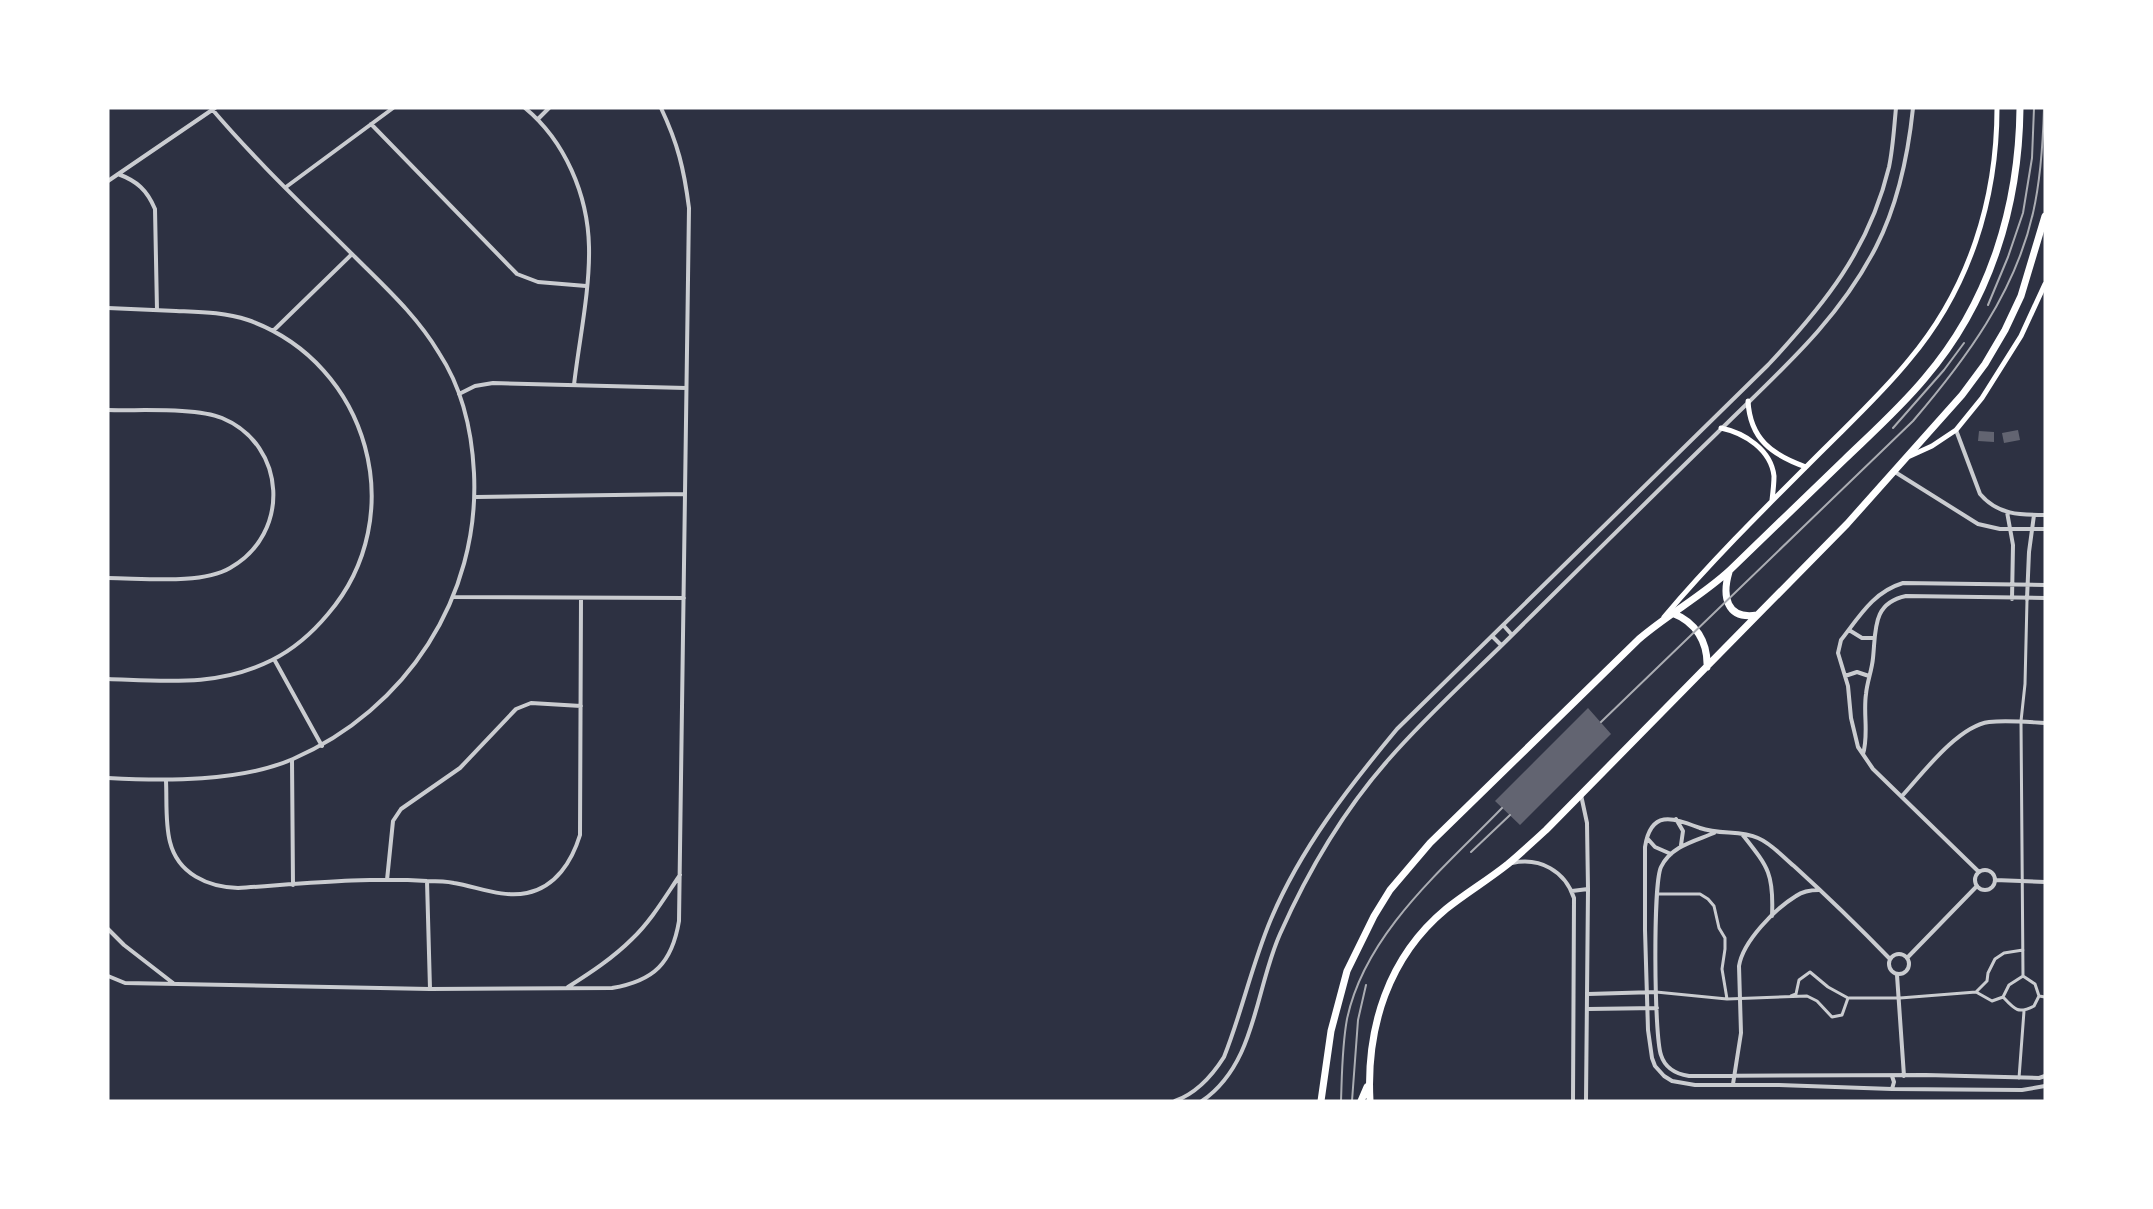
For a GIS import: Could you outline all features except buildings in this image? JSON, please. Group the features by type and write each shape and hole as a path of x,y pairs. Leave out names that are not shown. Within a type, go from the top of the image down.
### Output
{"highway":[{"path":"1321,1101 1331,1031 1347,971 1369,925 1390,890 1430,843 1639,639 1660,621 1702,594 1730,570 1907,398 1944,354 1960,330 1987,278 2006,224 2017,167 2020,108"},
{"path":"1370,1101 1372,1036 1387,988 1412,944 1446,909 1508,864 1546,830 1910,456 1962,395 2005,330 2021,296 2045,216"},
{"path":"1730,570 1725,588 1727,602 1736,612 1750,616 1757,615"},
{"path":"1672,613 1685,619 1699,633 1707,653 1707,667"},
{"path":"1325,1075 1327,1101"},
{"path":"1361,1101 1369,1085"}],"main road":[{"path":"1660,621 1694,581 1891,381 1928,335 1959,284 1978,238 1988,200 1997,141 1997,108"},
{"path":"1910,456 1932,446 1956,430 1992,384 2021,336 2045,284"},
{"path":"1748,401 1752,425 1766,445 1780,457 1806,467"},
{"path":"1721,428 1742,434 1765,455 1774,476 1772,500"}],"street":[{"path":"286,187 393,108"},
{"path":"525,108 538,119 565,157 575,178 585,212 589,247 574,385"},
{"path":"538,119 549,108"},
{"path":"108,976 125,983 430,989 612,988 633,985 651,975 666,960 676,942 679,921 689,208 685,172 674,136 661,108"},
{"path":"1175,1101 1199,1088 1224,1057 1271,918 1294,871 1354,780 1397,729 1768,366 1818,310 1844,275 1863,240 1889,167 1896,108"},
{"path":"1202,1101 1218,1089 1230,1075 1243,1053 1264,978 1279,937 1307,878 1354,801 1416,730 1748,401 1809,344 1834,314 1876,246 1893,206 1911,131 1913,108"},
{"path":"108,181 212,109 415,318 440,354 459,394 473,445 475,497 469,548 454,597 431,642 414,667 388,696 356,724 322,746 259,771 166,781 108,778"},
{"path":"371,124 517,274 538,282 586,286"},
{"path":"118,174 142,186 155,209 157,310"},
{"path":"273,331 352,254"},
{"path":"108,308 220,312 273,331 304,351 323,370 350,406 364,440 372,476 369,527 362,555 336,605 297,645 274,659 247,671 218,679 189,682 108,679"},
{"path":"459,394 475,386 493,383 686,388"},
{"path":"108,410 200,412 221,417 240,427 255,442 266,460 273,480 274,501 270,522 260,541 247,557 229,569 209,576 188,578 108,578"},
{"path":"1956,430 1980,494 1989,503 2007,512 2045,515"},
{"path":"1895,472 1978,524 1994,529 2045,529"},
{"path":"475,497 685,494"},
{"path":"2007,512 2013,545 2012,598"},
{"path":"2003,997 2013,1008 2024,1011 2034,1006 2039,996 2034,984 2024,976 2023,950 2021,721 2025,684 2029,552 2034,515"},
{"path":"1979,872 1873,769 1858,747 1852,729 1839,647 1849,630 1879,594 1903,583 2045,585"},
{"path":"1863,754 1866,740 1865,695 1877,620 1883,609 1896,598 1906,596 2045,598"},
{"path":"454,597 684,598"},
{"path":"166,781 170,841 177,858 188,872 203,882 220,888 427,880 502,893 527,893 546,885 562,872 574,855 580,835 581,598"},
{"path":"1504,626 1512,634"},
{"path":"1849,630 1862,638 1874,638"},
{"path":"1493,637 1501,645"},
{"path":"274,659 322,746"},
{"path":"1845,676 1857,672 1869,676"},
{"path":"387,880 393,820 401,809 460,768 516,709 531,704 580,706"},
{"path":"1902,796 1954,741 1973,727 1988,722 2045,723"},
{"path":"291,760 293,885"},
{"path":"1581,795 1587,823 1586,1101"},
{"path":"1890,959 1820,890 1766,842 1753,835 1714,833 1677,819 1661,819 1655,823 1647,837 1645,894 1647,1008 1652,1058 1655,1066 1664,1076 1685,1084 2022,1090 2043,1087 2039,1078"},
{"path":"1677,819 1683,831 1681,846"},
{"path":"1714,833 1681,846 1661,867 1657,894 1656,992 1660,1054 1668,1068 1689,1076 1926,1075 2019,1078 2045,1076"},
{"path":"1741,833 1769,871 1772,883 1772,916"},
{"path":"1647,837 1655,847 1671,854"},
{"path":"1508,864 1530,861 1550,867 1559,874 1572,891 1575,905 1573,1101"},
{"path":"1984,870 1990,871 1995,880 1993,886 1988,890 1982,890 1975,881 1979,872 1984,870"},
{"path":"566,988 602,965 633,939 654,914 680,874"},
{"path":"427,880 430,989"},
{"path":"1995,880 2045,882"},
{"path":"1897,975 1902,975 1909,968 1908,958 1977,886"},
{"path":"1572,891 1588,889"},
{"path":"1733,1084 1741,1033 1740,956 1744,948 1772,916 1797,895 1820,890"},
{"path":"1657,894 1700,894 1708,898 1714,906 1719,928 1725,938 1722,969 1727,999"},
{"path":"108,929 130,950 174,984"},
{"path":"1976,992 1987,981 1995,959 2004,953 2023,950"},
{"path":"1890,959 1899,954 1908,958"},
{"path":"1890,959 1889,968 1897,975 1900,998 1904,1076"},
{"path":"1791,996 1796,994 1799,980 1810,972 1828,987 1848,998 1900,998 1976,992 1992,1001 2003,997 2009,985 2024,976"},
{"path":"1588,994 1656,992 1727,999 1807,996 1817,1001 1832,1017 1842,1015 1848,998"},
{"path":"2039,996 2045,996"},
{"path":"1588,1009 1657,1008"},
{"path":"2019,1078 2024,1011"},
{"path":"1926,1075 1923,1082 1927,1089"},
{"path":"1892,1076 1894,1082 1892,1089"}],"railway":[{"path":"1988,305 2023,213 2032,158 2034,108"},
{"path":"1601,722 1913,421 1952,374 2001,298 2025,242 2038,187 2044,108"},
{"path":"1893,428 1944,370 1964,343"},
{"path":"1341,1101 1347,1019 1356,988 1371,958 1389,930 1432,878 1502,808"},
{"path":"1471,852 1510,815"},
{"path":"1352,1101 1358,1020 1366,985"}]}
